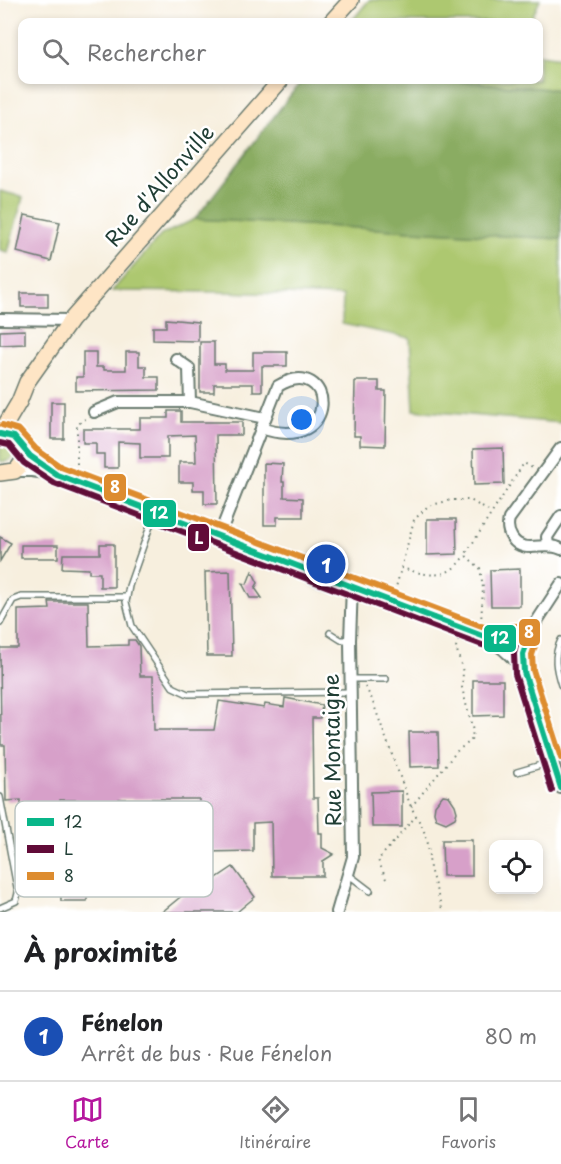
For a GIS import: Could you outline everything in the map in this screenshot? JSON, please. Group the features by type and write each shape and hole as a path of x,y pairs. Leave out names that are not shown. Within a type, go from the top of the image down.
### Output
{"main road":[{"path":"335,18 351,0"},
{"name":"Rue d'Allonville","path":"0,434 19,402 27,382 71,320 278,84"},
{"name":"Rue d'Allonville","path":"19,402 21,444"},
{"path":"0,434 10,435 21,444 23,461 7,472"}],"street":[{"path":"0,319 71,320"},
{"path":"176,359 189,368 190,402"},
{"path":"94,412 118,402 190,402 263,423 284,433 311,427 318,420 322,408 316,385 307,379 297,378 278,386 263,423 219,536"},
{"path":"21,444 57,475"},
{"path":"561,448 508,519 507,527 518,544 531,548 548,545 561,549"},
{"path":"7,472 32,471 57,475 512,647 526,649 526,643 535,624 561,584"},
{"path":"548,545 547,537 561,516"},
{"name":"Rue Montaigne","path":"337,912 353,857 351,692 356,679 350,640 352,586"},
{"path":"512,647 535,624"},
{"path":"512,647 524,672 557,760 561,788"}],"lane":[{"path":"155,512 126,602 132,626 173,687 188,694 351,692"},
{"path":"0,623 13,600 21,597 127,597"},
{"path":"330,633 341,640 350,640"},
{"path":"561,640 556,649 555,664 561,685"},
{"path":"356,679 386,679"},
{"path":"517,772 557,760"},
{"path":"0,796 15,877"},
{"path":"349,875 370,891"},
{"path":"0,908 16,901 17,897"}],"path":[{"path":"76,482 77,425 94,412"},
{"path":"401,568 426,575 443,573 452,569 465,555 524,463 542,473"},
{"path":"392,601 414,520 428,506 451,500 470,501 492,513"},
{"path":"465,555 480,568 483,588 482,635"},
{"path":"411,807 458,750 471,741 473,731 462,688 463,672 456,647 462,628"},
{"path":"356,679 371,697 411,807 428,844 430,869 443,912"},
{"path":"386,879 378,860 416,816"}],"green space":[{"path":"369,0 540,0 532,18 354,18"},
{"path":"543,56 561,58 561,90 489,84 543,84"},
{"path":"299,84 489,84 561,90 561,239 195,219"},
{"path":"0,191 23,197 8,252 0,250"},
{"path":"195,219 561,239 561,423 414,410 410,338 342,324 343,296 112,291 161,235"},
{"path":"5,443 13,448 14,455 5,462 0,461 0,444"}],"building":[{"path":"25,215 60,222 51,261 17,252"},
{"path":"21,293 48,293 48,307 21,307"},
{"path":"166,319 198,322 198,341 153,340 153,327 166,327"},
{"path":"25,330 25,344 0,345 0,331"},
{"path":"200,342 214,342 214,364 225,364 225,370 253,370 253,352 287,352 287,366 262,366 262,391 253,391 253,384 214,384 214,392 200,392"},
{"path":"83,352 96,352 96,367 104,367 104,370 126,370 126,352 139,352 139,366 146,366 146,377 159,377 159,390 76,391 76,377 83,377"},
{"path":"355,381 379,381 379,391 386,391 385,446 360,445 360,436 354,436"},
{"path":"51,402 64,402 64,439 51,439"},
{"path":"168,411 181,411 181,422 242,422 242,435 216,435 217,504 204,504 204,490 193,490 193,482 179,482 179,462 196,462 195,435 168,436 168,458 140,458 140,443 118,442 118,468 104,468 104,454 96,454 96,443 83,443 83,429 140,429 140,418 168,418"},
{"path":"503,448 504,484 474,485 473,449"},
{"path":"264,463 283,464 284,497 303,498 303,517 277,517 277,525 264,525"},
{"path":"427,519 456,519 457,554 427,555"},
{"path":"0,537 11,543 0,561"},
{"path":"100,544 114,544 114,587 100,587 100,573 89,573 89,569 62,568 63,554 100,554"},
{"path":"21,545 58,545 58,558 21,558"},
{"path":"520,569 520,606 491,606 490,570"},
{"path":"230,571 232,656 207,656 205,572"},
{"path":"252,571 258,583 255,588 262,598 250,598 242,583 247,584"},
{"path":"49,602 88,602 89,646 128,645 128,640 135,640 139,646 140,676 153,676 154,730 214,730 219,701 264,708 265,704 284,707 285,698 322,705 320,718 312,718 313,798 318,798 322,848 334,854 323,861 323,876 272,876 271,822 253,823 253,851 213,852 213,801 119,799 119,801 6,801 5,745 1,745 0,648 18,648 18,610 50,609"},
{"path":"473,680 503,680 503,715 473,716"},
{"path":"409,732 438,732 439,766 410,767"},
{"path":"402,791 402,827 372,827 371,792"},
{"path":"443,795 449,796 457,812 455,818 446,823 436,819 434,812 435,805"},
{"path":"442,840 472,840 472,876 443,876"},
{"path":"233,867 255,897 237,912 162,912 180,897 213,897 213,880"},
{"path":"61,897 87,897 87,901 61,901"}],"transit line":[{"name":"8","path":"2,425 19,430 36,449 61,467 487,628 504,630 510,626 519,626 527,630 535,646 532,655 533,670 561,758"},
{"name":"12","path":"0,434 14,437 30,456 57,475 485,637 506,639 515,635 522,637 526,646 523,654 524,672 561,788"},
{"name":"L","path":"0,443 9,445 24,463 54,483 482,645 506,648 516,644 515,674 552,791"}],"place":[{"name":"Fénelon","path":"326,564"}]}
